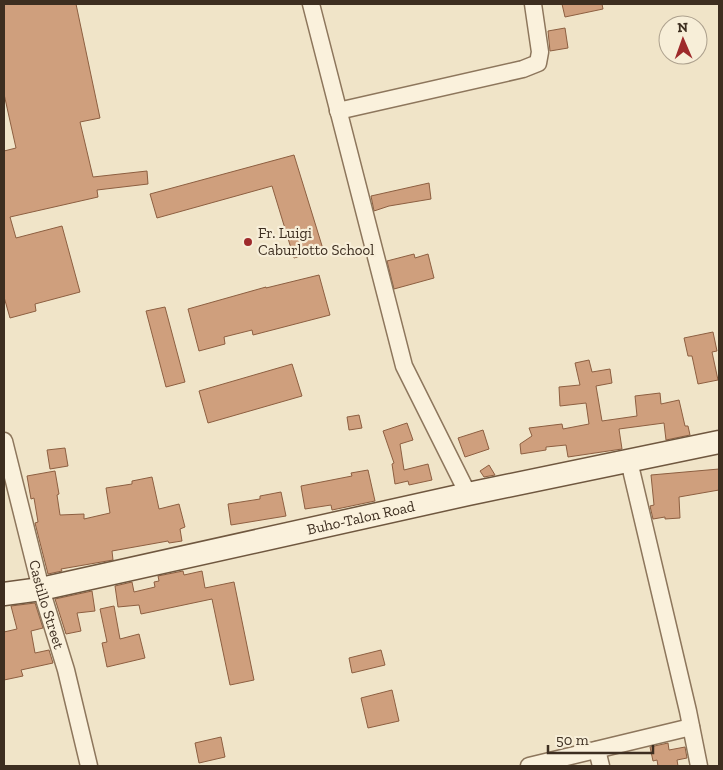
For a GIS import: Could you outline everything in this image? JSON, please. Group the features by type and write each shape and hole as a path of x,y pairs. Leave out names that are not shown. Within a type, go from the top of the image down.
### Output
{"street":[{"path":"311,4 404,366 468,494"},
{"path":"338,111 523,69 538,63 540,52 533,4"},
{"name":"Castillo Street","path":"4,441 41,589 66,670 89,766"},
{"name":"Buho-Talon Road","path":"4,594 41,589 468,494 719,442"},
{"path":"629,461 699,766"},
{"path":"529,766 691,727"},
{"path":"597,750 601,766"}],"building":[{"path":"4,4 76,4 100,118 80,122 93,177 147,171 148,184 97,190 98,197 10,217 16,238 62,226 80,292 35,304 36,311 10,318 4,297 4,151 16,148 4,94"},
{"path":"562,4 602,4 603,9 565,17"},
{"path":"565,28 568,48 550,51 548,31"},
{"path":"294,155 323,249 294,258 272,186 157,218 150,194"},
{"path":"429,183 431,199 389,206 374,211 371,196"},
{"path":"414,254 415,258 428,254 434,278 394,289 387,261"},
{"path":"319,275 330,315 253,335 252,330 224,337 225,344 199,351 188,309 266,287"},
{"path":"165,307 185,382 166,387 146,311"},
{"path":"713,332 717,351 712,352 718,380 698,384 692,356 688,356 684,338"},
{"path":"589,360 592,372 610,369 612,383 596,386 602,421 637,416 635,396 660,393 661,404 679,400 685,426 688,426 690,435 666,440 664,423 619,429 622,449 568,457 566,445 546,447 546,450 521,454 520,444 532,436 529,428 562,424 563,429 589,424 586,403 560,406 559,387 580,385 575,363"},
{"path":"292,364 302,396 208,423 199,391"},
{"path":"359,415 362,428 349,430 347,417"},
{"path":"407,423 413,440 400,444 404,470 428,464 432,480 409,485 408,481 395,484 392,464 394,463 383,431"},
{"path":"483,430 489,449 465,457 458,438"},
{"path":"65,448 68,466 50,469 47,450"},
{"path":"489,465 495,475 484,477 480,471"},
{"path":"719,469 719,490 679,497 680,518 665,519 665,517 653,519 650,506 654,505 651,475"},
{"path":"368,470 375,501 332,510 331,505 305,509 301,486 352,476 351,473"},
{"path":"55,471 60,515 84,514 84,519 110,513 106,488 132,484 132,481 152,477 159,509 179,504 185,527 180,529 182,541 169,543 168,541 112,551 113,560 61,569 62,571 48,574 35,523 38,522 34,498 31,499 27,476"},
{"path":"281,492 286,516 231,525 228,504 260,499 260,496"},
{"path":"183,571 184,575 202,571 205,588 234,582 254,680 230,685 212,599 141,614 139,605 118,607 115,586 132,582 134,592 155,587 154,582 159,581 158,576"},
{"path":"92,591 95,611 77,613 81,631 66,634 55,599"},
{"path":"35,603 43,628 31,631 35,653 49,650 53,663 21,670 23,676 4,680 4,632 17,629 11,606"},
{"path":"114,606 120,639 139,634 145,658 107,667 102,643 107,642 100,609"},
{"path":"381,650 385,665 352,673 349,658"},
{"path":"392,690 399,721 368,728 361,698"},
{"path":"221,737 225,757 199,763 195,743"},
{"path":"668,743 669,750 685,747 687,758 677,760 678,766 658,766 657,760 653,761 650,747"}],"place":[{"name":"Fr. Luigi Caburlotto School","path":"248,242"}]}
